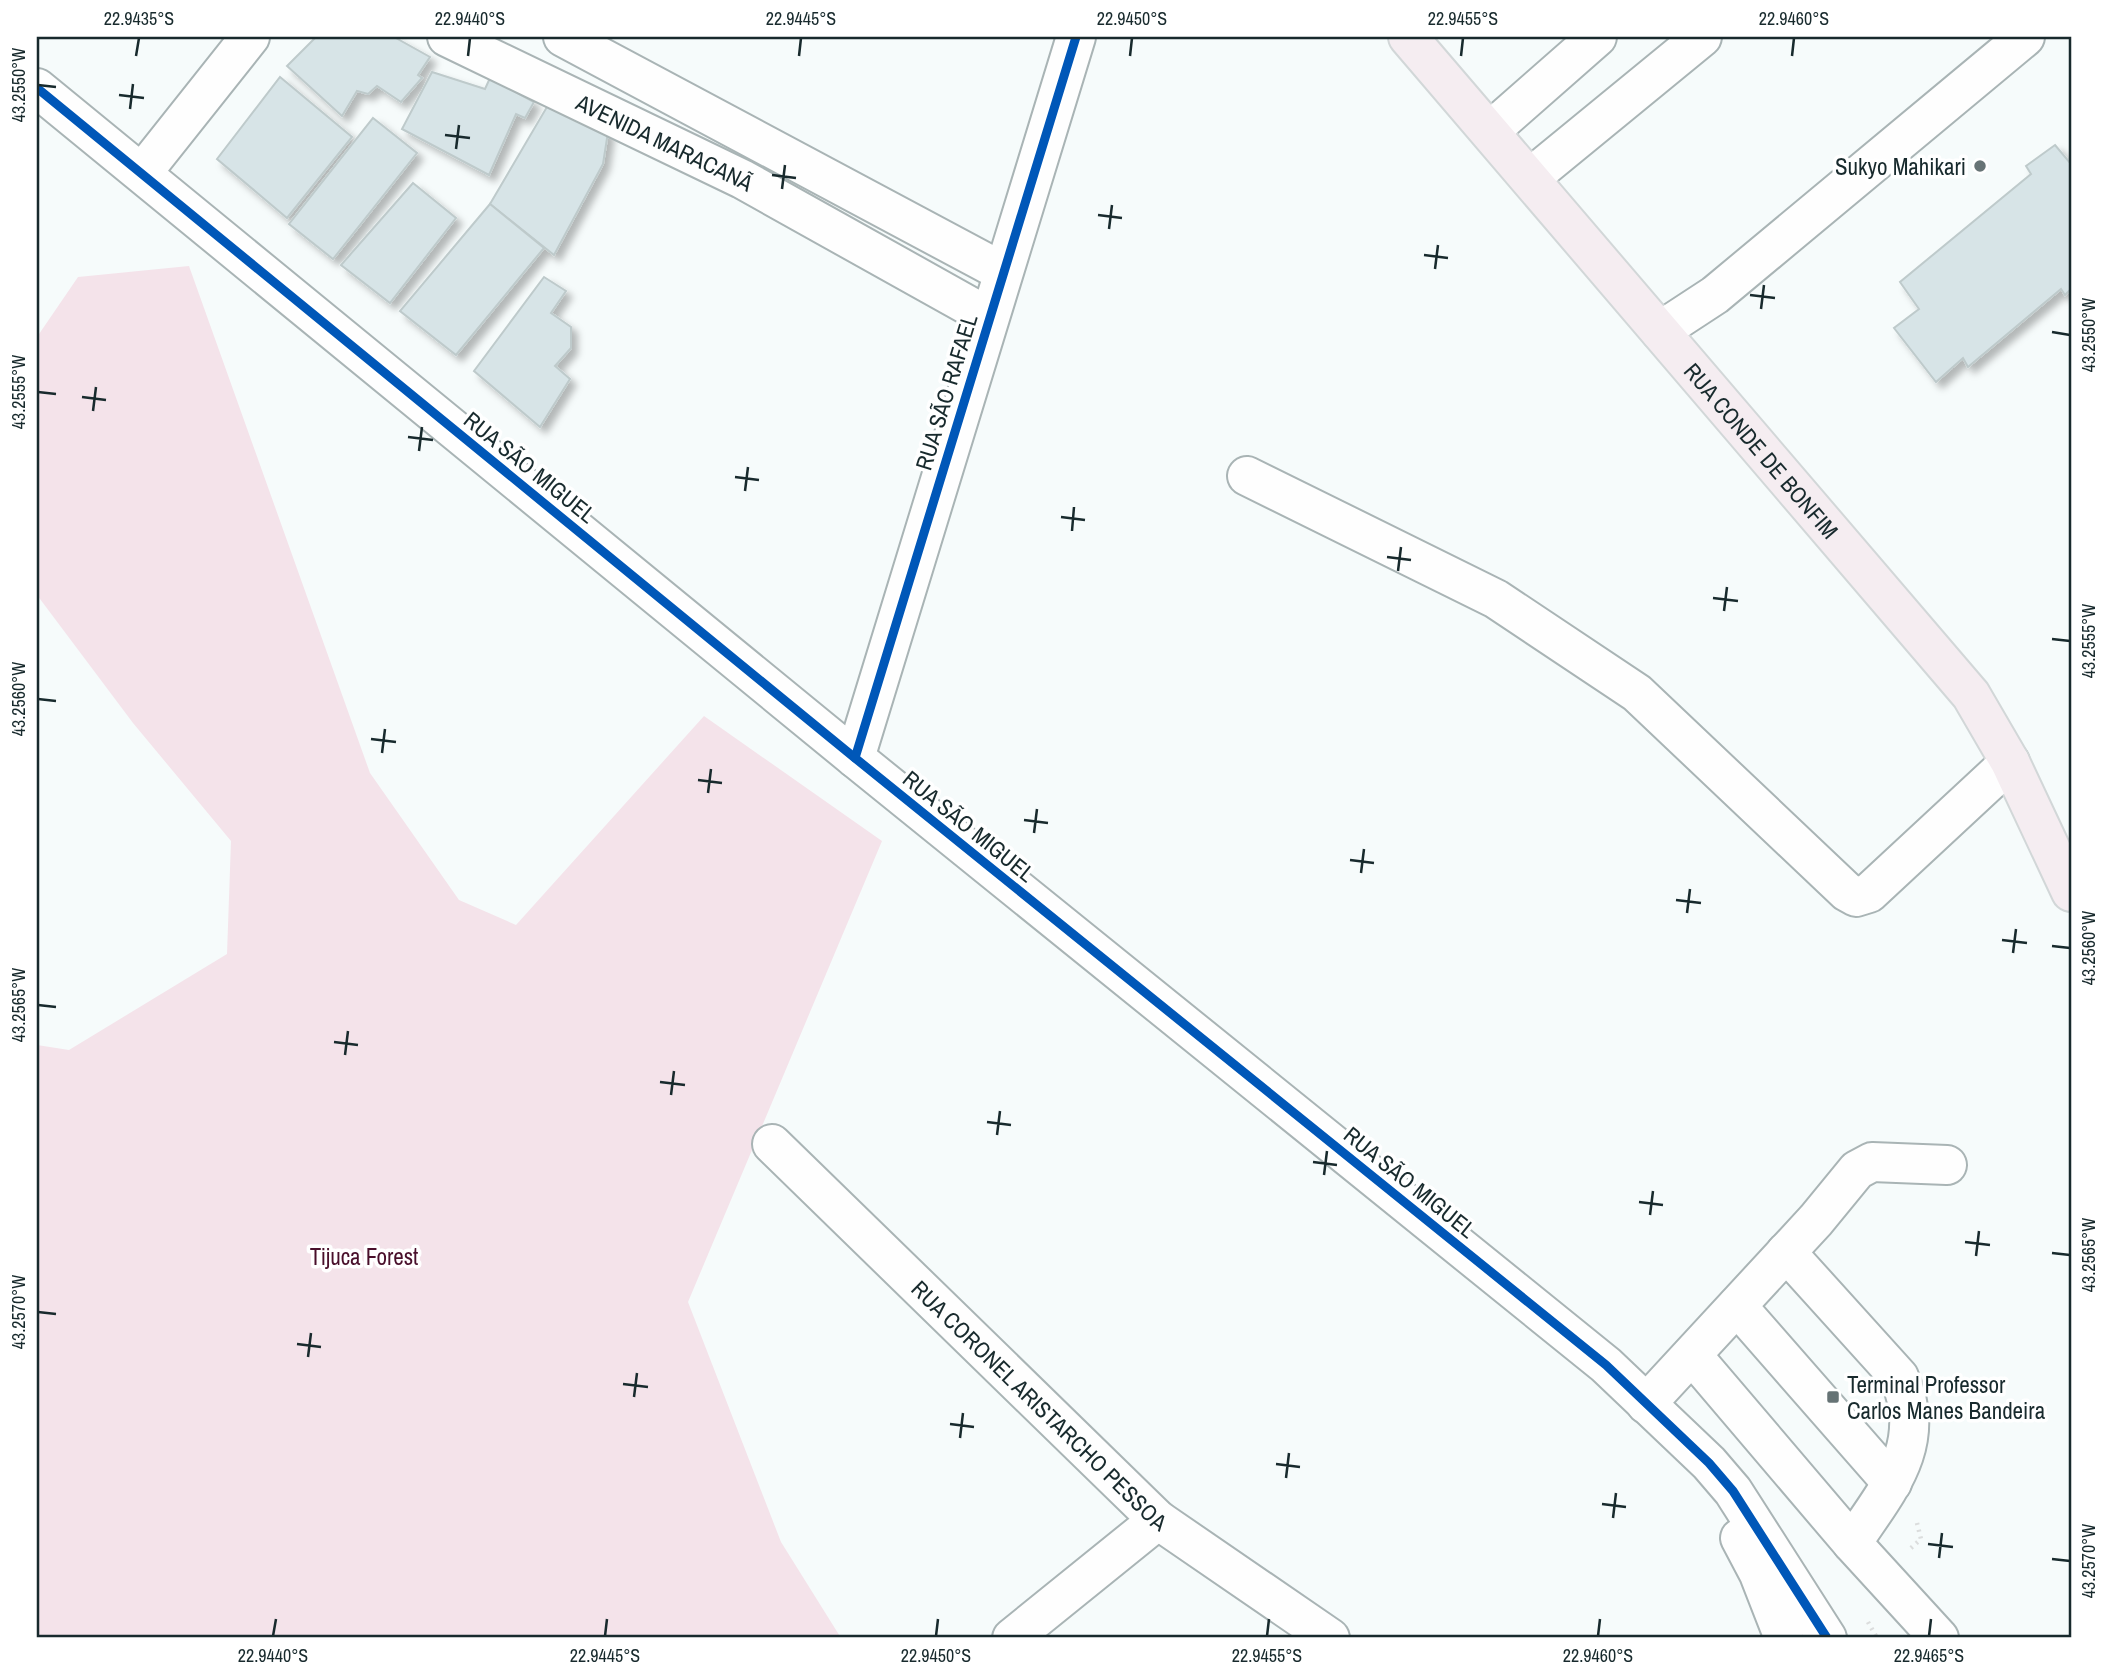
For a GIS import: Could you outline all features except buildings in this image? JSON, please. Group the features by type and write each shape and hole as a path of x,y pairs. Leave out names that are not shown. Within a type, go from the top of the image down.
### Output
{"main road":[{"name":"RUA CONDE DE BONFIM","path":"1408,37 1971,695 2010,762 2071,892"}],"street":[{"path":"142,173 250,37"},
{"name":"AVENIDA MARACANÃ","path":"447,37 742,179 989,317"},
{"name":"AVENIDA MARACANÃ","path":"563,37 1003,272"},
{"name":"RUA SÃO RAFAEL","path":"855,758 1076,37"},
{"path":"1490,131 1598,37"},
{"path":"1530,177 1702,37"},
{"path":"1660,331 1715,295 2025,37"},
{"name":"RUA SÃO MIGUEL","path":"37,89 855,758 1606,1365 1709,1463 1732,1491 1827,1638"},
{"path":"1247,476 1496,598 1637,693 1846,892 1856,897 1869,893 2010,762"},
{"name":"RUA CORONEL ARISTARCHO PESSOA","path":"772,1144 1158,1520 1330,1638"},
{"path":"1646,1404 1786,1252 1857,1170 1872,1162 1947,1166"},
{"path":"1786,1252 1899,1377 1908,1397 1912,1427 1908,1447 1892,1483 1852,1543"},
{"path":"1737,1306 1892,1483"},
{"path":"1692,1355 1852,1543 1939,1638"},
{"name":"RUA SÃO MIGUEL","path":"1646,1404 1732,1524 1759,1574 1784,1638"},
{"path":"1709,1463 1740,1473 1748,1484 1837,1609 1836,1638"},
{"path":"1012,1638 1158,1520"}],"green space":[{"name":"Tijuca Forest","path":"189,266 370,773 459,900 516,925 704,716 882,841 688,1302 781,1542 841,1638 37,1638 37,1045 69,1050 227,954 231,841 133,723 37,595 37,337 78,277"}],"cycle path":[{"path":"855,758 1076,37"},
{"path":"37,88 855,758 1606,1365 1709,1463 1733,1491 1827,1638"}],"place":[{"name":"Sukyo Mahikari","path":"1980,166"},
{"name":"Terminal Professor Carlos Manes Bandeira","path":"1833,1397"}]}
